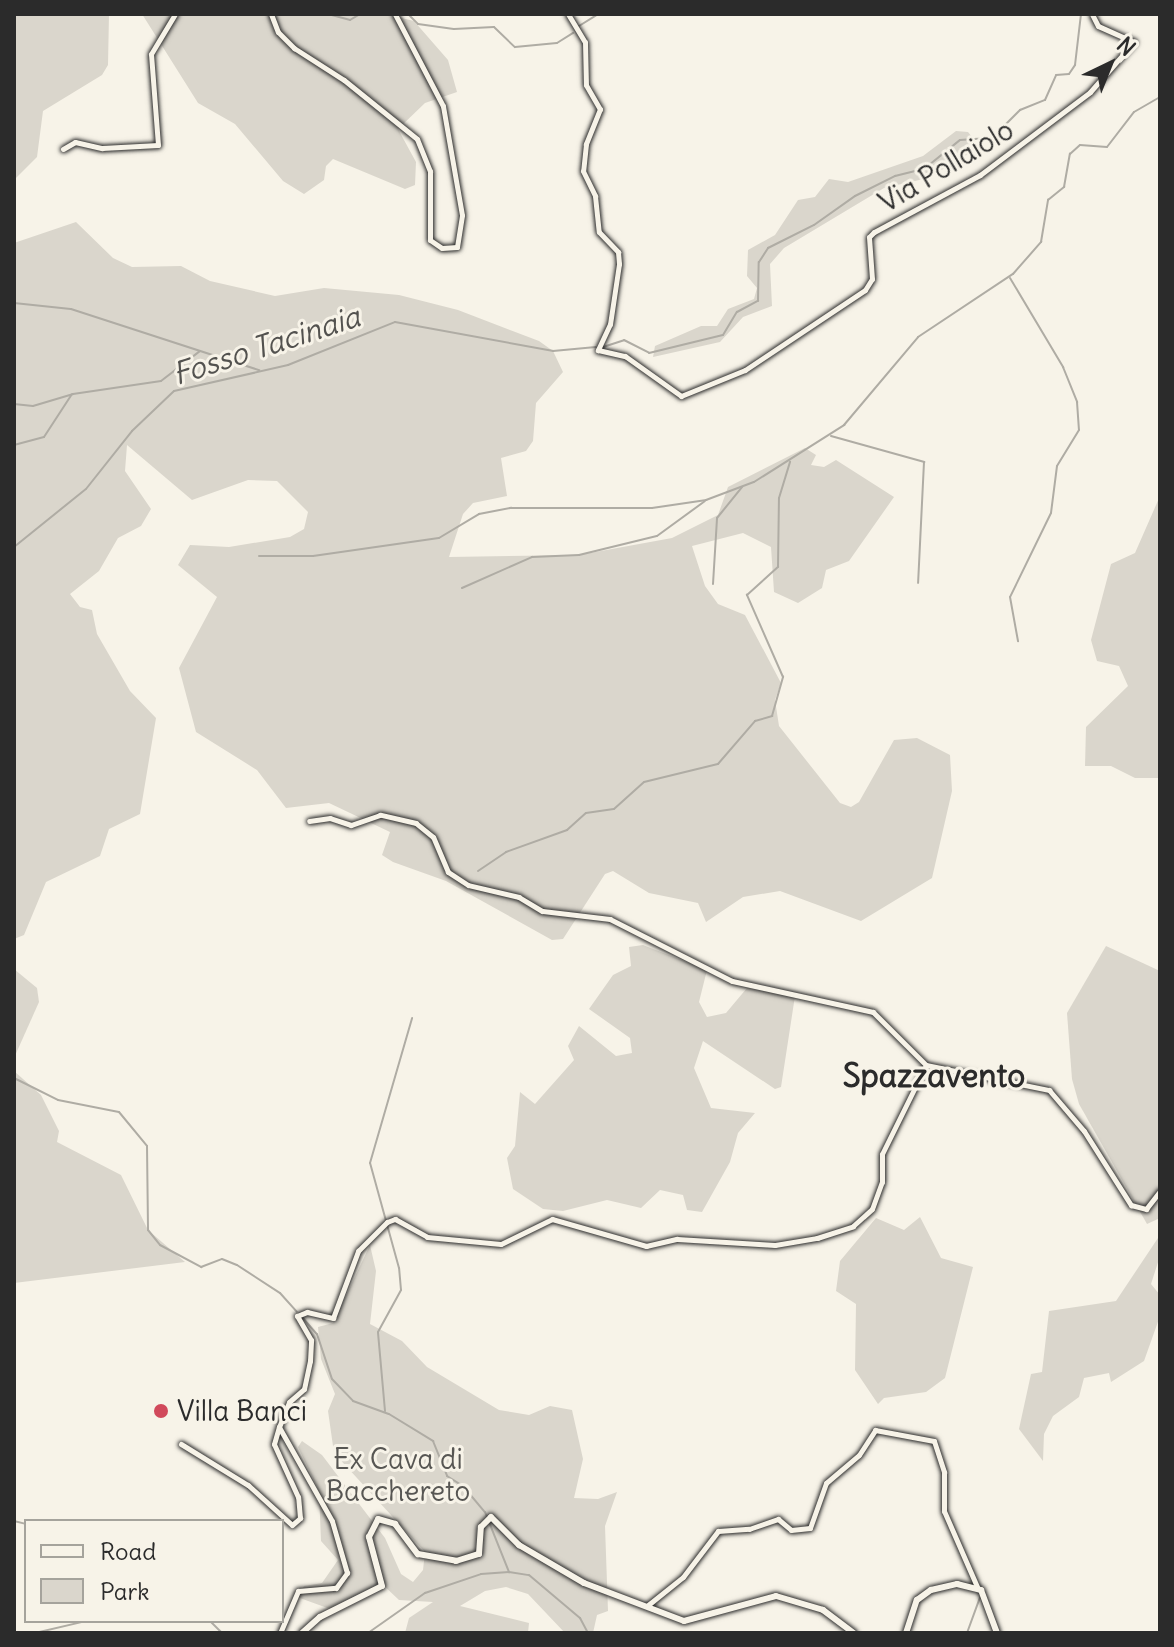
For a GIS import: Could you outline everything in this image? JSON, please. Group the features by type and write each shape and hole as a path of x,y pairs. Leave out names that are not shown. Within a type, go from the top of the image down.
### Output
{"street":[{"path":"63,149 75,142 102,148 158,145 151,54 175,14"},
{"path":"271,14 278,32 294,48 344,80 417,139 430,171 430,240 442,248 457,247 462,215 443,106 395,14"},
{"name":"Via Pollaiolo","path":"568,14 585,42 586,85 600,109 586,144 583,171 595,196 599,232 618,252 610,324 598,347 625,356 673,394 687,395 745,370 865,290 872,279 869,237 874,232 980,175 1090,92 1134,42 1098,26 1092,14"},
{"path":"309,821 330,818 351,825 380,815 416,823 433,837 448,872 468,885 519,897 542,911 610,919 732,981 873,1012 926,1062 1049,1090 1084,1131 1135,1209 1146,1209 1160,1191"},
{"path":"181,1444 248,1485 292,1525 300,1518 298,1497 274,1444 289,1402 304,1389 310,1361 311,1340 297,1316 323,1315 333,1318 358,1251 391,1219 427,1237 501,1244 552,1219 646,1246 677,1239 788,1245 853,1226 872,1209 882,1182 882,1154 926,1062"},
{"path":"279,1427 332,1521 347,1573 336,1588 298,1591 280,1633"},
{"path":"648,1605 683,1577 718,1531 749,1529 778,1519 791,1530 810,1528 826,1483 859,1455 875,1430 934,1441 944,1472 944,1511 978,1589 986,1597 997,1633"},
{"path":"302,1633 320,1617 382,1586 369,1537 378,1519 395,1524 418,1554 456,1561 479,1554 487,1519 498,1520 519,1545 584,1583 684,1621 698,1621 739,1603 785,1597 823,1610 854,1633"},
{"path":"906,1633 917,1600 931,1590 957,1584 978,1589"}],"green space":[{"path":"14,14 109,14 108,65 102,75 43,111 37,157 14,180"},
{"path":"142,14 385,14 414,21 448,60 457,92 425,103 398,129 416,162 415,185 405,189 333,159 326,166 324,180 304,194 283,181 235,124 198,103"},
{"path":"956,131 968,132 980,147 928,178 884,188 784,248 770,264 772,306 743,317 720,342 653,357 655,346 701,326 717,326 728,309 754,299 757,288 747,276 748,250 775,235 798,200 815,197 829,179 848,182 923,156"},
{"path":"76,222 113,258 132,267 181,266 210,281 275,296 324,288 399,295 458,310 539,341 553,351 563,372 536,403 533,441 526,451 501,458 507,496 473,503 463,514 449,557 579,555 672,538 718,515 728,487 805,448 816,455 811,465 824,467 836,460 894,497 849,561 826,570 822,588 798,603 774,592 771,547 743,533 692,546 705,586 718,604 745,615 781,683 775,700 779,726 840,803 851,807 859,802 894,740 917,738 950,755 952,791 932,878 861,921 780,891 743,897 706,922 698,903 649,893 613,871 605,874 563,939 552,940 446,881 382,855 390,832 329,803 286,808 257,770 196,732 179,668 217,597 178,565 190,545 229,547 290,537 304,529 308,512 277,481 248,480 192,500 127,445 125,471 151,509 141,526 118,538 99,571 70,594 80,607 92,610 97,634 130,691 156,718 140,814 109,829 100,856 46,882 24,935 14,939 14,243"},
{"path":"1160,496 1160,778 1135,778 1111,766 1085,766 1086,727 1128,686 1119,666 1097,661 1091,640 1111,564 1135,553"},
{"path":"643,945 707,970 699,1002 707,1017 726,1013 747,988 795,996 781,1087 775,1089 703,1041 694,1068 711,1108 755,1113 738,1133 730,1162 702,1212 687,1210 683,1195 660,1190 641,1208 607,1200 563,1211 543,1209 513,1189 507,1158 515,1146 520,1092 535,1104 574,1060 568,1046 579,1026 616,1056 632,1053 630,1038 589,1009 613,975 631,966 629,947"},
{"path":"1106,946 1160,971 1160,1218 1147,1224 1079,1104 1072,1079 1067,1013"},
{"path":"14,969 37,988 39,1002 14,1058"},
{"path":"14,1071 41,1095 59,1131 57,1142 121,1175 148,1230 185,1262 14,1283"},
{"path":"920,1217 941,1258 973,1267 945,1378 926,1392 884,1398 878,1404 855,1370 856,1304 836,1291 840,1261 876,1218 904,1230"},
{"path":"1160,1235 1160,1256 1151,1284 1160,1295 1160,1316 1144,1361 1111,1382 1109,1373 1084,1378 1079,1397 1053,1416 1044,1434 1043,1461 1019,1429 1031,1374 1042,1372 1049,1311 1116,1301"},
{"name":"Ex Cava di Bacchereto","path":"370,1245 376,1271 370,1324 402,1341 427,1367 499,1410 529,1415 550,1406 572,1410 583,1459 574,1498 598,1499 617,1492 605,1526 608,1611 597,1615 593,1633 565,1633 528,1594 506,1587 485,1591 460,1606 529,1623 528,1633 405,1633 409,1618 433,1602 399,1600 381,1583 333,1610 297,1597 304,1586 322,1583 338,1560 321,1541 319,1491 298,1447 302,1441 322,1455 385,1538 401,1574 413,1582 423,1570 425,1552 334,1453 328,1411 335,1394 321,1359 318,1327 333,1323"}],"waterway":[{"path":"328,14 350,20 360,14"},
{"path":"408,14 418,24 454,29 494,27 515,47 557,43 573,33"},
{"path":"579,26 598,14"},
{"name":"Fosso Tacinaia","path":"603,347 624,340 649,353 723,335 737,312 758,301 759,262 768,248 814,225 855,196 895,176 924,169 960,140 992,138 1020,110 1045,100 1056,75 1069,74 1075,65 1081,14"},
{"path":"259,556 313,556 439,538 479,514 511,508 652,508 706,500 754,482 844,425 918,337 1013,274 1041,242 1048,200 1064,187 1070,154 1080,145 1107,147 1134,112 1160,97"},
{"path":"1010,278 1063,367 1077,402 1079,430 1057,466 1051,513 1010,597 1018,641"},
{"path":"14,303 71,309 259,370"},
{"name":"Fosso Tacinaia","path":"14,547 86,489 132,431 174,391 288,365 395,322 553,351 596,347"},
{"path":"14,404 33,406 73,394 161,381 200,351"},
{"path":"14,445 44,437 72,394"},
{"path":"831,436 924,462 918,583"},
{"path":"478,871 506,852 567,830 586,813 614,809 644,782 718,764 755,721 772,716 783,677 747,595 778,567 779,498 790,462"},
{"path":"713,584 717,518 742,487"},
{"path":"462,588 532,557 579,555 657,536 705,501"},
{"path":"385,1411 378,1332 401,1290 399,1268 370,1163 412,1018"},
{"path":"14,1078 58,1100 119,1112 147,1146 148,1230 160,1245 201,1267 222,1259 237,1265 280,1293 297,1312"},
{"path":"302,1317 317,1334 332,1379 353,1401 389,1414 433,1441 447,1476 463,1486 485,1512 509,1572"},
{"path":"14,1521 24,1524"},
{"path":"368,1633 425,1593 481,1574 509,1572 529,1575 580,1618 588,1633"},
{"path":"967,1633 980,1597"},
{"path":"35,1633 78,1623"},
{"path":"212,1623 222,1633"}],"place":[{"name":"Villa Banci","path":"161,1411"}],"district":[{"name":"Spazzavento","path":"934,1076"}]}
